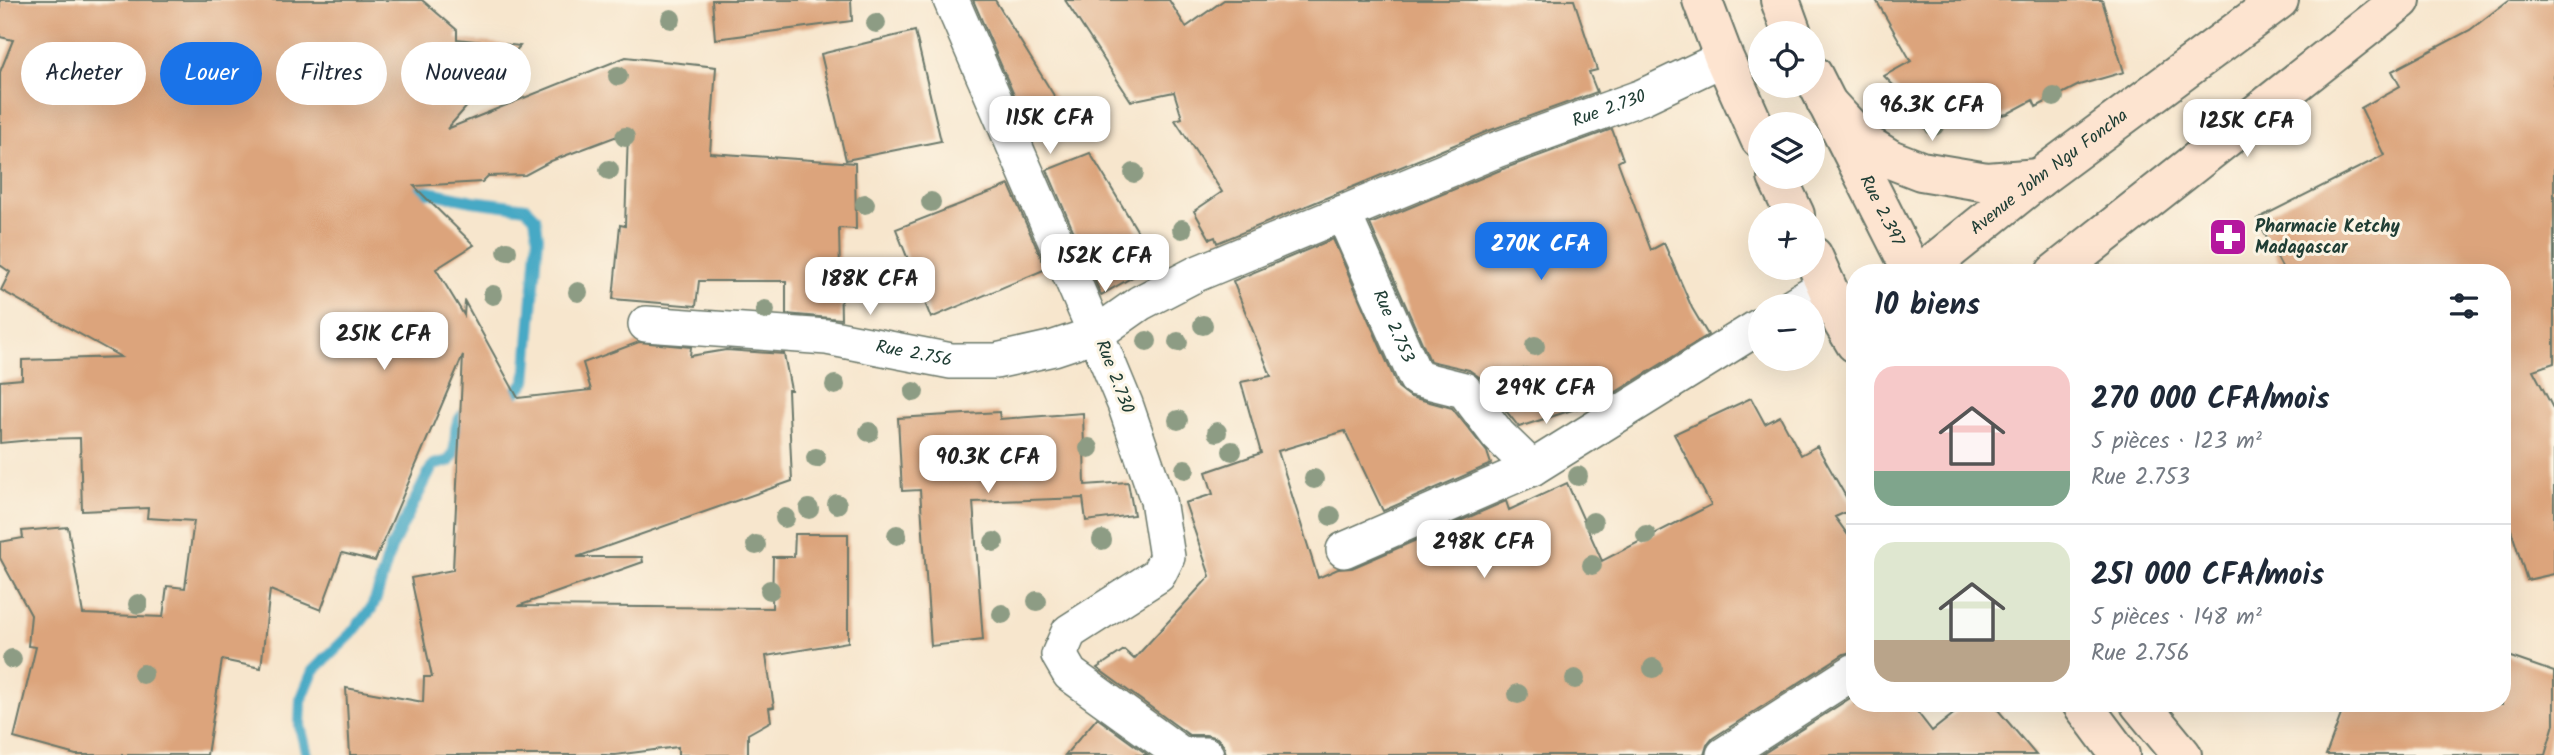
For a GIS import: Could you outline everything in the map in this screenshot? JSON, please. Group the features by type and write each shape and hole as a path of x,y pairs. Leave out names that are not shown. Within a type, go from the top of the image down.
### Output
{"main road":[{"path":"1702,0 1748,112"},
{"path":"1780,0 1788,21"},
{"name":"Avenue John Ngu Foncha","path":"1932,264 2039,177 2279,0"},
{"path":"2067,264 2401,0"},
{"path":"1825,94 1864,143 1891,159 1921,171 1987,183 2039,177"},
{"name":"Rue 2.397","path":"1825,98 1908,264"},
{"path":"1824,280 1846,318"},
{"path":"2088,712 2120,755"},
{"path":"2147,712 2182,755"}],"street":[{"path":"951,0 1096,334"},
{"name":"Rue 2.730","path":"1206,755 1182,755 1070,674 1059,655 1069,632 1158,575 1167,557 1158,499 1125,404 1096,334 1140,303 1196,274 1496,150 1642,97 1724,58"},
{"name":"Rue 2.753","path":"1343,213 1416,378 1464,390 1499,435 1532,468"},
{"path":"1801,294 1812,280"},
{"name":"Rue 2.756","path":"646,324 827,337 951,361 996,361 1054,348 1096,334"},
{"path":"1343,550 1532,468 1748,333"},
{"path":"1724,755 1846,677"}],"building":[{"path":"0,0 422,0 457,30 457,39 484,42 401,42 401,105 468,105 447,129 507,105 531,105 531,95 626,57 716,67 710,153 855,163 856,229 839,228 841,319 786,314 786,281 699,281 696,306 613,299 620,225 625,226 628,132 551,161 525,175 488,176 482,182 414,186 474,245 436,269 464,315 465,302 518,398 591,390 583,363 639,342 691,347 690,356 726,350 784,354 791,390 788,390 792,481 577,557 642,557 643,562 518,606 772,608 773,557 794,557 795,534 848,534 848,642 766,656 774,707 769,708 771,721 748,734 748,755 678,755 678,747 615,755 350,755 346,688 423,702 424,677 432,677 411,578 453,570 463,355 375,561 342,553 321,610 270,590 261,668 222,660 207,755 76,755 14,738 36,647 28,646 31,615 0,558 0,542 23,538 22,531 68,527 83,614 163,617 167,586 185,588 194,521 147,518 148,508 82,511 80,438 0,443 0,381 22,379 22,360 121,357 1,290 10,272 0,265 0,72 13,40 0,37"},
{"path":"712,0 851,0 852,21 715,39"},
{"path":"973,0 995,0 1066,115 1026,123"},
{"path":"1065,0 1169,0 1186,27 1224,0 1574,0 1597,70 1589,72 1597,92 1488,131 1217,243 1215,237 1210,239 1194,211 1222,192 1175,120 1182,118 1174,92 1131,101"},
{"path":"1876,0 2102,0 2124,72 2079,85 2036,107 2033,100 2007,114 1958,123 1906,98 1884,76 1911,61"},
{"path":"2509,0 2554,0 2554,363 2533,370 2554,410 2554,574 2527,580 2511,530 2511,264 2280,264 2257,219 2384,155 2361,108 2400,86 2392,71 2470,30"},
{"path":"915,31 941,141 846,160 821,54"},
{"path":"1612,129 1623,159 1618,162 1651,250 1664,243 1692,308 1708,335 1603,400 1519,427 1479,377 1469,370 1430,361 1370,224 1503,169"},
{"path":"1090,153 1157,263 1101,295 1047,170"},
{"path":"1009,185 1046,269 931,318 896,229"},
{"path":"1333,239 1398,387 1411,397 1452,408 1487,452 1491,464 1383,511 1345,431 1278,451 1318,578 1338,569 1352,568 1506,501 1509,510 1567,483 1602,561 1711,505 1674,434 1751,398 1765,424 1780,416 1801,455 1817,446 1846,497 1846,512 1835,517 1846,532 1846,653 1713,738 1704,755 1226,755 1224,746 1217,738 1189,735 1097,668 1124,650 1134,659 1210,576 1185,503 1213,494 1206,472 1261,453 1241,382 1271,376 1233,281"},
{"path":"999,412 1000,419 1083,413 1085,485 1128,482 1134,515 1086,521 1083,498 973,502 983,640 931,646 920,490 902,491 898,418"},
{"path":"2511,657 2554,672 2554,724 2545,755 2326,755 2342,712 2511,712"},
{"path":"1846,701 1846,712 1917,712 1932,731 1956,712 2000,712 2036,755 1761,755"},
{"path":"1097,718 1148,755 1065,755"}],"waterway":[{"path":"402,183 419,190 473,201 526,208 535,217 538,237 526,381 514,394 501,397"},
{"path":"307,755 300,726 301,700 313,671 351,634 371,609 391,548 433,465 449,461 455,446 459,420 474,406"}],"place":[{"name":"Pharmacie Ketchy Madagascar","path":"2228,237"}]}
